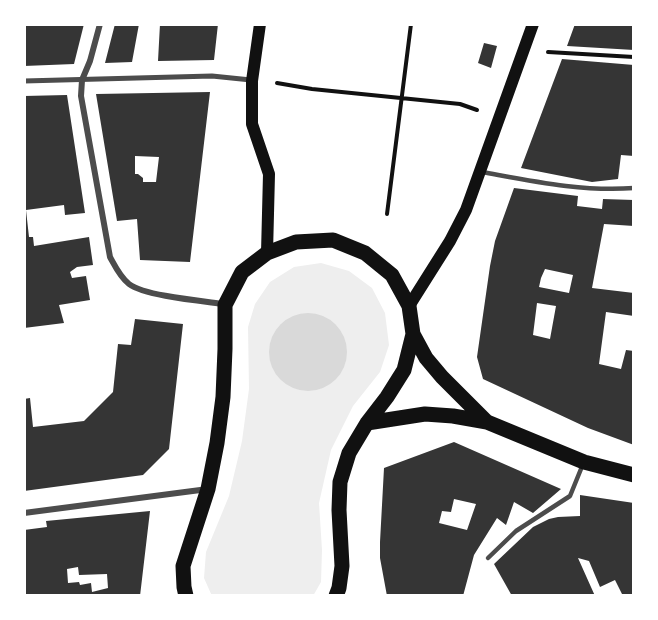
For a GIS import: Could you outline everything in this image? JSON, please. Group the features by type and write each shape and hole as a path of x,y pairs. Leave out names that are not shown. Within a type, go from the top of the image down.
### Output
{"main road":[{"path":"260,24 252,81 252,124 269,174 267,253"},
{"path":"409,306 450,241 466,210 533,24"},
{"path":"186,596 183,566 208,489 217,444 223,397 225,304 242,272 267,253 296,242 333,240 366,253 392,275 409,306 413,334 426,358 487,422"},
{"path":"336,596 342,566 340,482 350,453 367,423 404,370 413,334"},
{"path":"367,423 425,414 487,422 584,462 634,475"}],"street":[{"path":"100,24 90,61 82,80 81,96 110,257 117,271 128,283 143,291 225,304"},
{"path":"24,81 212,76 252,81"},
{"path":"24,513 208,489"}],"lane":[{"path":"480,171 583,188 634,188"},
{"path":"488,558 516,531 570,496 584,462"}],"path":[{"path":"387,214 411,24"},
{"path":"524,49 564,54 634,57"},
{"path":"252,81 460,104 499,117"}],"shaded area":[{"path":"321,263 349,271 372,288 385,313 389,345 380,372 353,406 331,450 319,503 322,550 321,582 313,596 212,596 204,578 206,552 229,496 242,441 249,389 248,327 255,304 270,282 294,267"},
{"path":"308,313 323,316 340,330 347,352 344,367 330,384 308,391 293,388 276,374 269,352 272,337 286,320"}],"building":[{"path":"24,24 84,24 74,64 24,66"},
{"path":"115,24 139,24 132,62 105,63"},
{"path":"160,24 218,24 214,60 158,61"},
{"path":"575,24 634,24 634,50 567,46"},
{"path":"484,43 497,46 491,68 478,63"},
{"path":"562,59 634,65 634,156 621,155 618,179 592,182 521,168"},
{"path":"210,92 190,262 140,260 137,219 117,221 96,94","holes":["135,156 159,157 156,182 143,182 143,178 135,174"]},
{"path":"67,95 85,213 65,215 64,205 26,210 29,237 33,237 34,246 89,237 93,265 77,267 70,272 72,278 86,276 90,300 59,305 64,323 24,328 24,96"},
{"path":"514,188 578,196 577,206 602,209 603,199 634,200 634,226 604,224 592,288 634,293 634,316 606,312 599,364 621,369 626,350 634,351 634,445 588,428 483,379 477,357 495,241","holes":["545,269 573,275 569,293 539,287","537,303 556,306 550,339 533,335"]},
{"path":"135,319 183,324 169,449 143,475 24,491 24,399 30,398 33,427 84,421 113,392 118,344 131,345"},
{"path":"454,442 561,489 533,513 514,502 506,525 497,518 474,555 463,596 387,596 380,558 384,468","holes":["454,499 476,504 467,530 439,523 442,511 451,512"]},
{"path":"580,495 634,503 634,596 623,596 615,580 600,587 589,561 578,558 595,596 512,596 494,564 533,527 549,519 580,516"},
{"path":"150,511 140,596 24,596 24,530 47,527 46,521","holes":["78,567 79,575 107,574 108,588 92,592 91,583 80,585 79,582 68,583 67,569"]}]}
